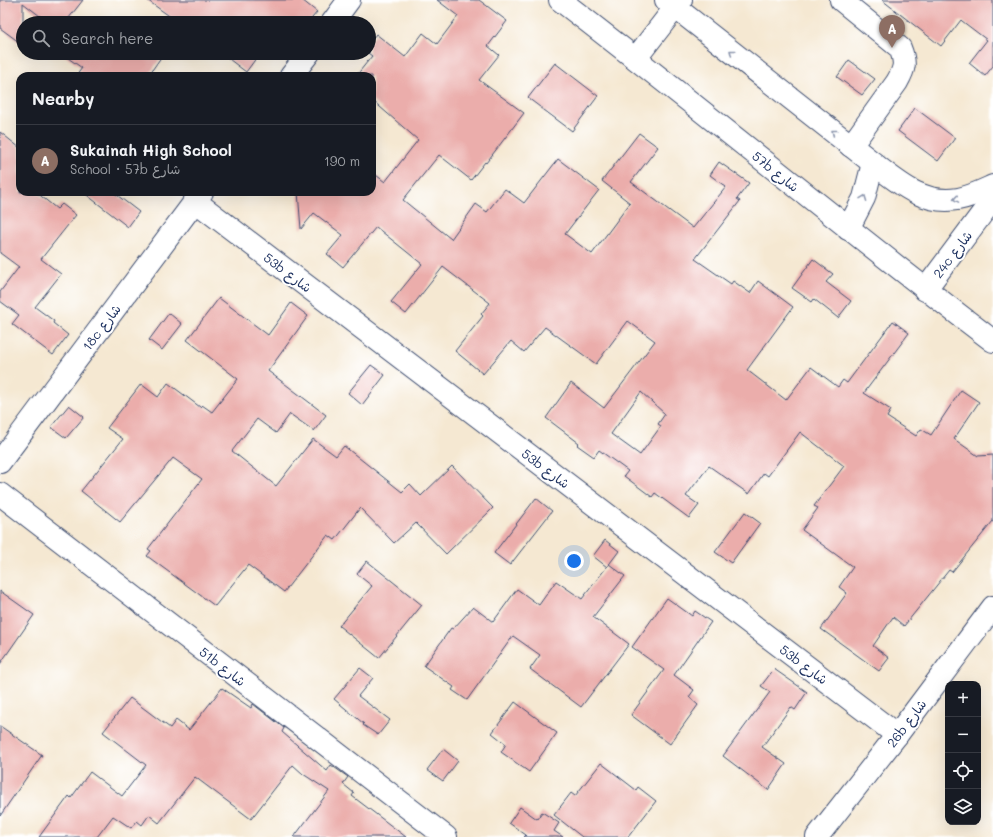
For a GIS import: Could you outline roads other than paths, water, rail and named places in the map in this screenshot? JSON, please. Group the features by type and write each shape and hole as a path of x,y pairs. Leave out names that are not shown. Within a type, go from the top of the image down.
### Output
{"street":[{"path":"337,16 349,0"},
{"name":"57b شارع","path":"560,0 636,58 925,290 993,341"},
{"path":"841,0 900,48 904,59 903,71 897,82 851,146"},
{"path":"636,58 674,2 873,164 907,188 923,197 941,200 959,199 993,186"},
{"path":"294,72 304,60"},
{"path":"848,229 864,198 873,164"},
{"name":"18c شارع","path":"0,462 199,197"},
{"name":"53b شارع","path":"199,197 896,735"},
{"name":"24c شارع","path":"925,290 993,199"},
{"name":"51b شارع","path":"0,494 446,837"},
{"name":"26b شارع","path":"817,837 993,607"}],"place":[{"name":"Sukainah High School","path":"892,48"}]}
